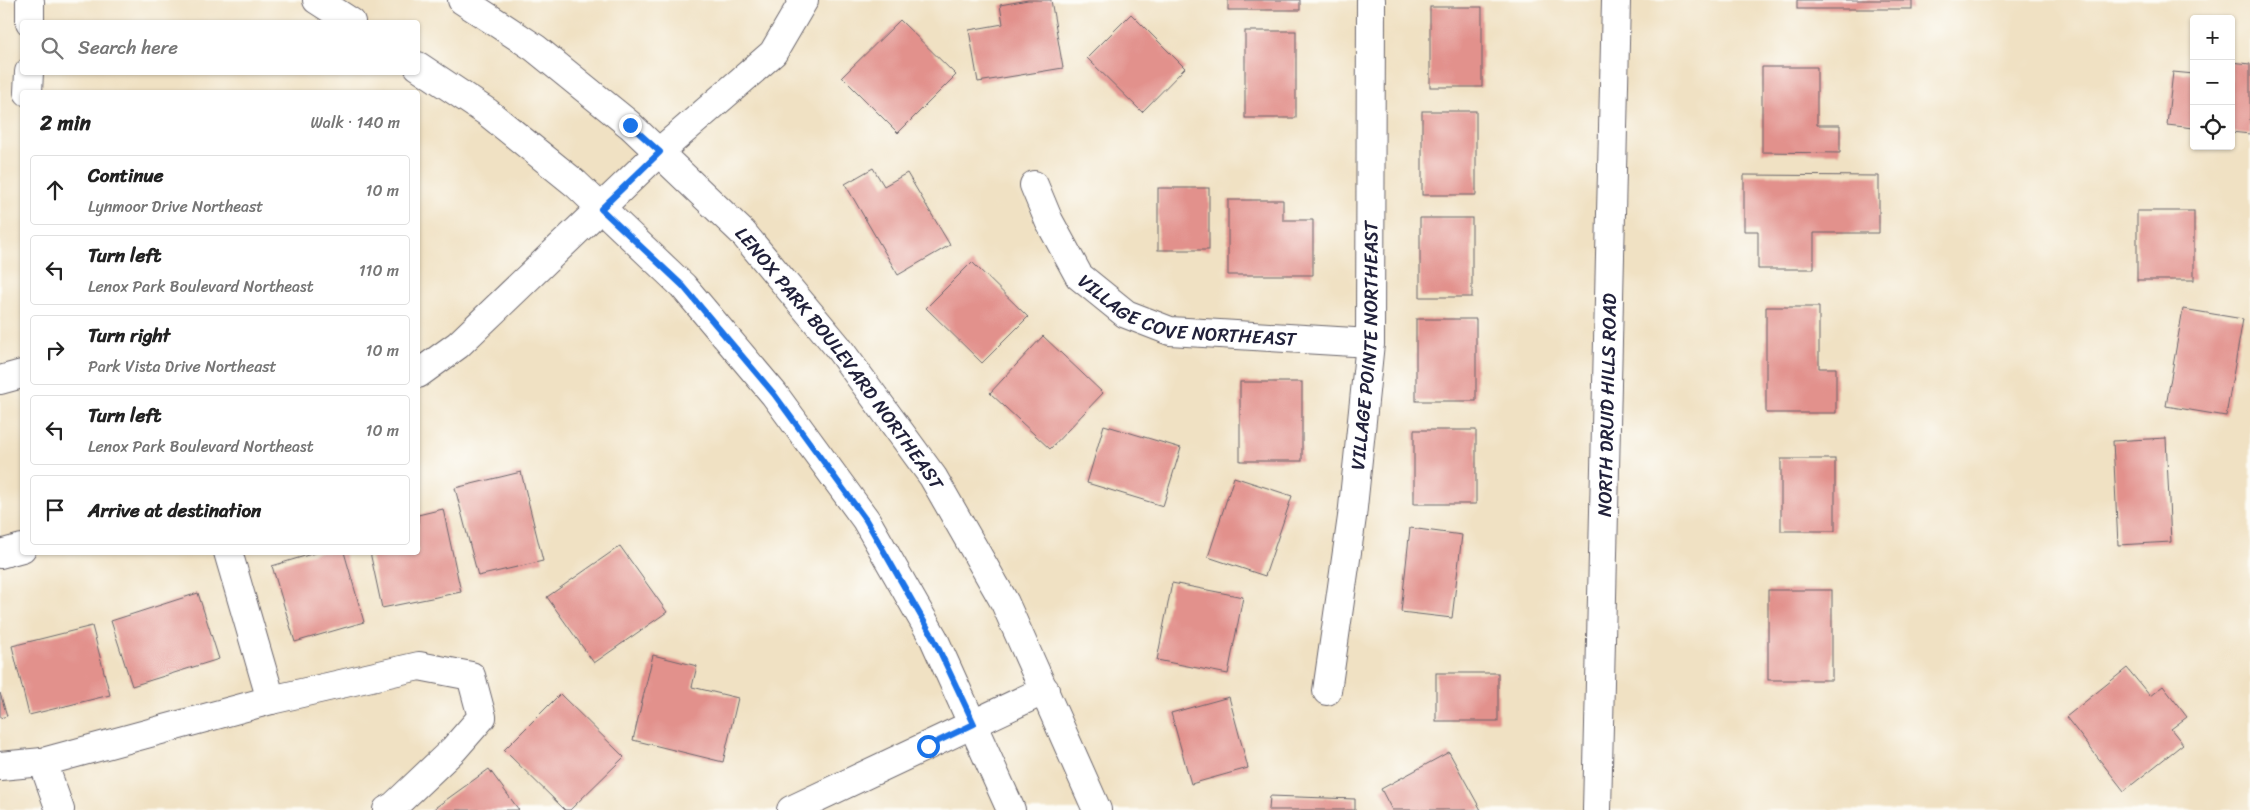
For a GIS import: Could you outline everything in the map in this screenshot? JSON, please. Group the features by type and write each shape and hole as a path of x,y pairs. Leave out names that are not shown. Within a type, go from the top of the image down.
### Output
{"street":[{"path":"317,0 348,20"},
{"name":"LENOX PARK BOULEVARD NORTHEAST","path":"462,0 534,48 630,125 660,152 742,232 837,346 933,477 1005,603 1097,810"},
{"path":"420,373 458,345 660,152 773,53 804,0"},
{"name":"VILLAGE POINTE NORTHEAST","path":"1328,691 1352,517 1370,343 1371,0"},
{"name":"NORTH DRUID HILLS ROAD","path":"1597,810 1616,0"},
{"path":"420,67 487,112 576,184 683,286 774,394 866,520 934,639 974,724 1010,810"},
{"path":"28,90 29,75"},
{"name":"VILLAGE COVE NORTHEAST","path":"1034,185 1048,221 1079,276 1126,314 1170,331 1370,343"},
{"path":"0,380 20,375"},
{"path":"0,554 20,549"},
{"path":"229,555 271,700"},
{"path":"0,766 43,762 271,700 418,666 471,676 482,717 454,749 394,806 387,810"},
{"path":"791,810 1045,690"},
{"path":"43,762 60,810"}],"building":[{"path":"1028,0 1051,0 1063,68 978,82 969,30 1003,24 1000,5"},
{"path":"1228,0 1300,0 1300,10 1228,10"},
{"path":"1797,0 1912,0 1912,9 1797,9"},
{"path":"1430,7 1482,7 1482,87 1430,87"},
{"path":"1131,14 1185,68 1142,112 1087,58"},
{"path":"900,20 956,75 898,133 842,77"},
{"path":"1245,31 1296,31 1296,118 1245,118"},
{"path":"2235,62 2250,64 2250,134 2235,132"},
{"path":"1762,67 1817,67 1817,125 1840,125 1840,153 1762,152"},
{"path":"2173,72 2190,74 2190,128 2167,125"},
{"path":"1422,111 1476,111 1476,195 1422,195"},
{"path":"873,168 884,186 907,173 950,245 898,275 845,184"},
{"path":"1744,175 1879,176 1879,233 1814,233 1814,269 1758,269 1758,231 1744,231"},
{"path":"1158,188 1209,188 1209,250 1158,250"},
{"path":"1228,200 1283,200 1283,220 1313,220 1313,275 1228,275"},
{"path":"2137,211 2194,211 2194,280 2137,280"},
{"path":"1420,218 1472,218 1472,297 1420,297"},
{"path":"972,262 1028,317 982,363 926,308"},
{"path":"1766,307 1819,307 1819,368 1836,368 1836,413 1766,413"},
{"path":"2183,309 2243,319 2226,416 2166,406"},
{"path":"1416,319 1476,319 1476,401 1416,401"},
{"path":"1043,336 1103,393 1050,449 990,393"},
{"path":"1240,382 1302,382 1302,461 1240,461"},
{"path":"1104,425 1181,448 1163,506 1087,483"},
{"path":"1414,430 1476,430 1476,504 1414,504"},
{"path":"2166,438 2171,542 2118,545 2113,441"},
{"path":"1781,459 1835,459 1835,531 1781,531"},
{"path":"521,472 543,561 478,576 455,488"},
{"path":"1234,477 1292,496 1265,576 1208,557"},
{"path":"443,509 461,592 382,608 371,555 420,555 420,515"},
{"path":"1410,528 1462,535 1452,618 1401,612"},
{"path":"620,546 667,612 594,663 547,597"},
{"path":"308,555 345,555 364,622 295,642 272,566"},
{"path":"1172,583 1243,597 1228,674 1157,660"},
{"path":"1768,590 1832,590 1832,680 1768,680"},
{"path":"198,593 219,659 132,686 111,621"},
{"path":"92,626 110,695 29,715 12,646"},
{"path":"653,655 697,666 692,687 738,698 723,762 633,740"},
{"path":"2127,668 2150,696 2163,686 2187,717 2171,729 2183,744 2124,791 2066,717"},
{"path":"1436,673 1498,673 1498,721 1436,721"},
{"path":"0,693 7,716 0,718"},
{"path":"560,694 624,757 570,810 565,810 504,750"},
{"path":"1229,697 1248,768 1191,784 1171,713"},
{"path":"1449,752 1481,810 1392,810 1381,789"},
{"path":"489,769 519,810 432,810"},
{"path":"1270,796 1355,799 1355,810 1269,810"}],"route":[{"path":"630,125 660,152 601,209 683,286 774,394 866,520 934,639 974,724 928,746"}]}
